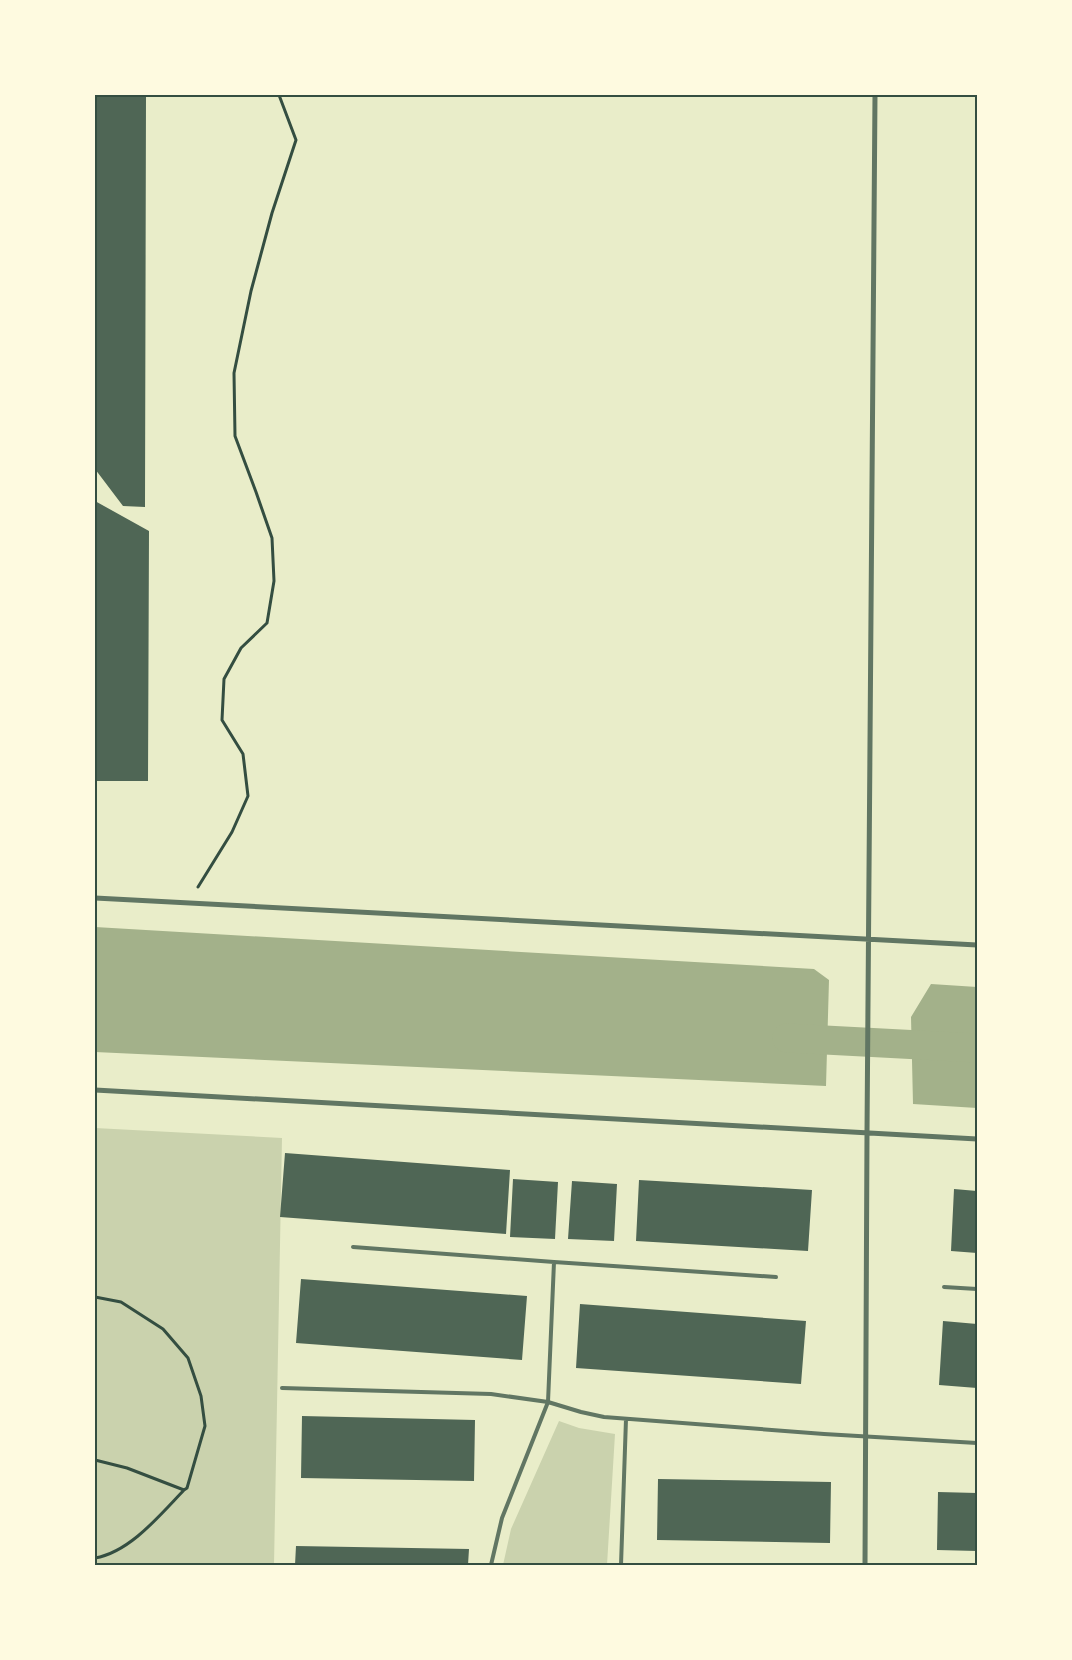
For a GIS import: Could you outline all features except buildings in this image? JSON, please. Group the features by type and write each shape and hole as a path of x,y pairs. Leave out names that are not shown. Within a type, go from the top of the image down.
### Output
{"street":[{"path":"865,1565 875,95"},
{"path":"95,898 977,945"},
{"path":"95,1090 977,1139"}],"lane":[{"path":"353,1247 776,1277"},
{"path":"491,1565 502,1518 548,1402 554,1262"},
{"path":"944,1287 977,1289"},
{"path":"282,1388 491,1394 548,1402 604,1417 866,1437 977,1443"},
{"path":"621,1565 626,1419"}],"path":[{"path":"188,903 232,832 248,796 243,754 222,720 224,678 241,648 267,622 274,581 272,538 235,436 234,373 251,291 267,230 296,140 279,95"},
{"path":"95,1297 121,1302 163,1329 188,1358 201,1396 205,1426 187,1488 124,1547 95,1558"},
{"path":"95,1460 127,1468 184,1490"}],"shaded area":[{"path":"95,927 814,969 829,980 826,1086 95,1052"},
{"path":"931,984 977,987 977,1108 913,1104 911,1017"},
{"path":"95,1128 282,1138 274,1565 95,1565"},
{"path":"559,1421 579,1428 615,1434 607,1565 503,1565 511,1529"}],"waterway":[{"path":"787,1038 977,1048"}]}
